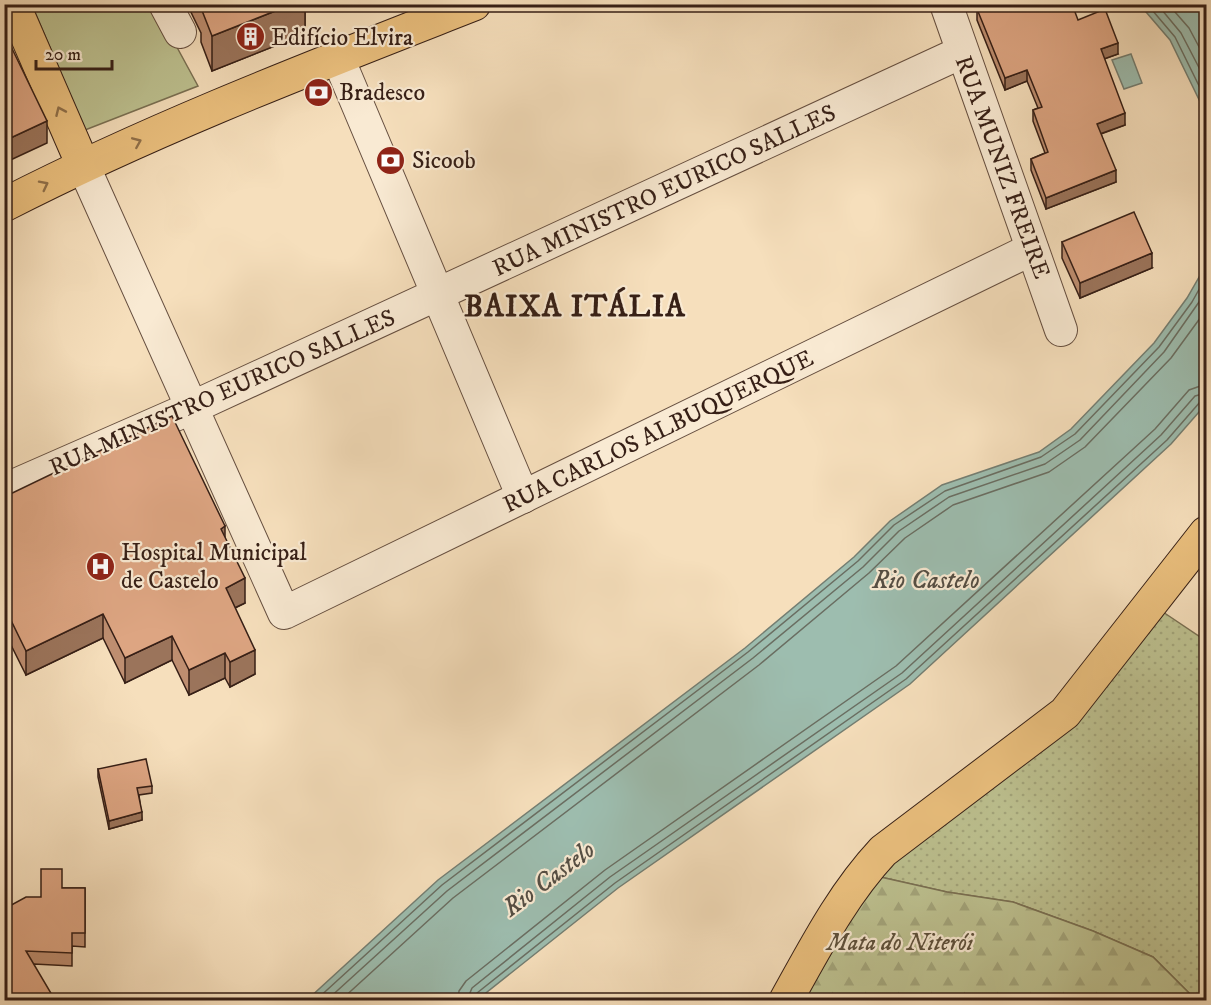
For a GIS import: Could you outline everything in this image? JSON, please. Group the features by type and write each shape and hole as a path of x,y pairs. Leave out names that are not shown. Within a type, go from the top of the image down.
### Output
{"main road":[{"path":"13,4 83,165"},
{"path":"4,206 83,165 338,58 474,4"},
{"path":"786,1000 830,921 858,878 883,852 1065,713 1206,533"}],"street":[{"path":"165,4 180,32"},
{"name":"RUA MUNIZ FREIRE","path":"945,4 1061,330"},
{"name":"RUA MINISTRO EURICO SALLES","path":"4,490 190,408 962,52"},
{"path":"338,58 523,497"},
{"path":"83,165 190,408"},
{"name":"RUA CARLOS ALBUQUERQUE","path":"190,408 284,613 1032,249"}],"green space":[{"path":"32,5 154,5 198,86 85,130"},
{"path":"1163,612 1206,641 1206,1000 1196,1000 1153,957 1093,931 1013,902 947,892 876,876"},
{"name":"Mata do Niterói","path":"876,876 947,892 1013,902 1093,931 1153,957 1196,1000 804,1000"}],"water":[{"path":"1140,5 1206,5 1206,114 1170,40"},
{"path":"1131,54 1142,83 1124,89 1112,60"},
{"name":"Rio Castelo","path":"1206,265 1206,404 1171,444 910,684 618,888 477,1000 307,1000 438,880 745,648 854,557 890,521 942,485 1039,452 1071,429 1154,343 1187,298"}],"building":[{"path":"203,4 293,4 212,36 201,8"},
{"path":"989,4 1072,4 1078,20 1105,9 1118,43 1101,49 1125,113 1097,124 1116,170 1046,198 1031,159 1048,152 1033,110 1042,107 1027,70 1005,78 977,9"},
{"path":"4,32 47,121 4,141"},
{"path":"1134,212 1152,253 1080,283 1062,242"},
{"name":"Hospital Municipal de Castelo","path":"172,416 225,526 221,529 245,578 226,588 255,650 230,662 225,653 189,670 172,636 125,658 103,614 26,651 4,606 4,497"},
{"path":"146,759 152,786 137,788 142,812 109,821 98,769"},
{"path":"41,869 62,869 62,888 85,888 85,933 72,933 72,953 26,951 55,1000 4,1000 4,909 26,897 41,897"}],"place":[{"name":"Edifício Elvira","path":"250,37"},
{"name":"Bradesco","path":"318,92"},
{"name":"Sicoob","path":"391,160"},
{"name":"Hospital Municipal de Castelo","path":"100,566"}],"district":[{"name":"BAIXA ITÁLIA","path":"575,306"}]}
